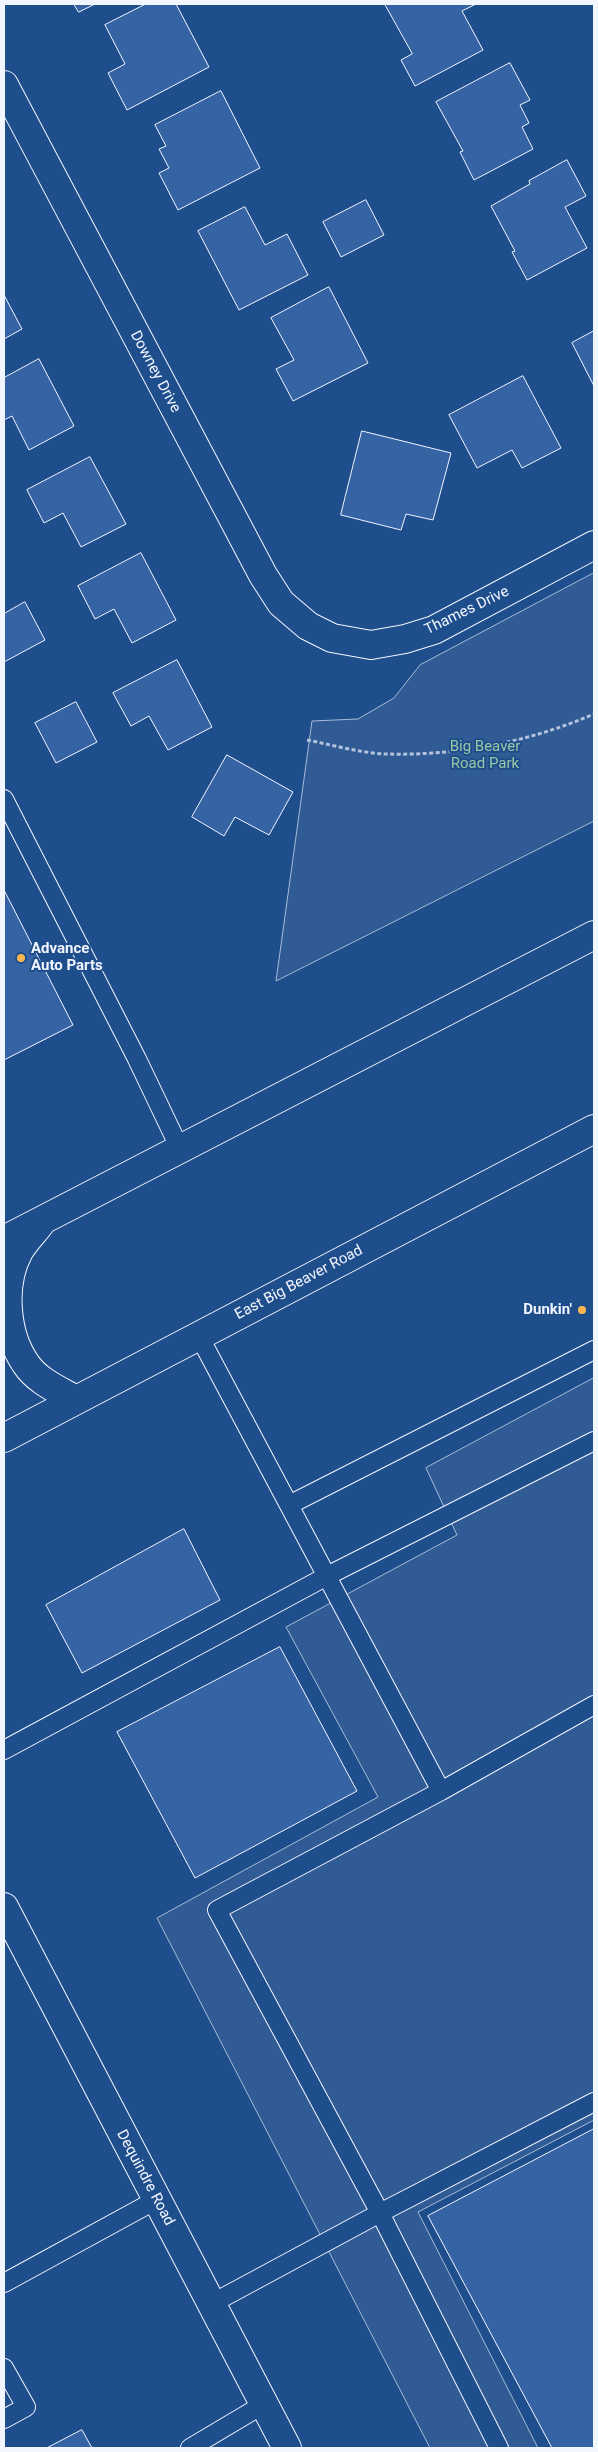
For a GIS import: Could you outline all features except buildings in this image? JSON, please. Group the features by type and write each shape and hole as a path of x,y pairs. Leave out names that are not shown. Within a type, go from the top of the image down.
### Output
{"main road":[{"name":"Downey Drive","path":"4,85 262,575 281,603 308,626 332,638"},
{"name":"Thames Drive","path":"332,638 371,645 405,640 434,630 594,546"},
{"path":"4,1240 594,935"},
{"name":"East Big Beaver Road","path":"4,1438 594,1129"},
{"path":"44,1218 19,1252 10,1279 8,1310 12,1338 26,1365 48,1384 76,1400"},
{"name":"Dequindre Road","path":"6,1915 287,2448"}],"lane":[{"path":"4,799 137,1059 180,1149"},
{"path":"199,1336 441,1791"},
{"path":"289,1505 594,1350"},
{"path":"4,1750 326,1576 594,1440"},
{"path":"499,2448 380,2213 217,1910 441,1791 594,1706"},
{"path":"211,2304 380,2213 594,2102"},
{"path":"4,2284 156,2200"},
{"path":"4,2368 26,2407 4,2419"},
{"path":"190,2448 264,2404"}],"path":[{"path":"307,740 385,754 437,752 485,747 521,739 563,727 594,714"}],"shaded area":[{"name":"Big Beaver Road Park","path":"594,573 594,821 276,981 312,721 358,719 394,698 420,665"},
{"path":"594,1378 594,2120 418,2212 538,2448 430,2448 157,1918 378,1797 286,1627 457,1535 426,1468"}],"place":[{"name":"Advance Auto Parts","path":"21,958"},
{"name":"Dunkin'","path":"582,1310"}]}
